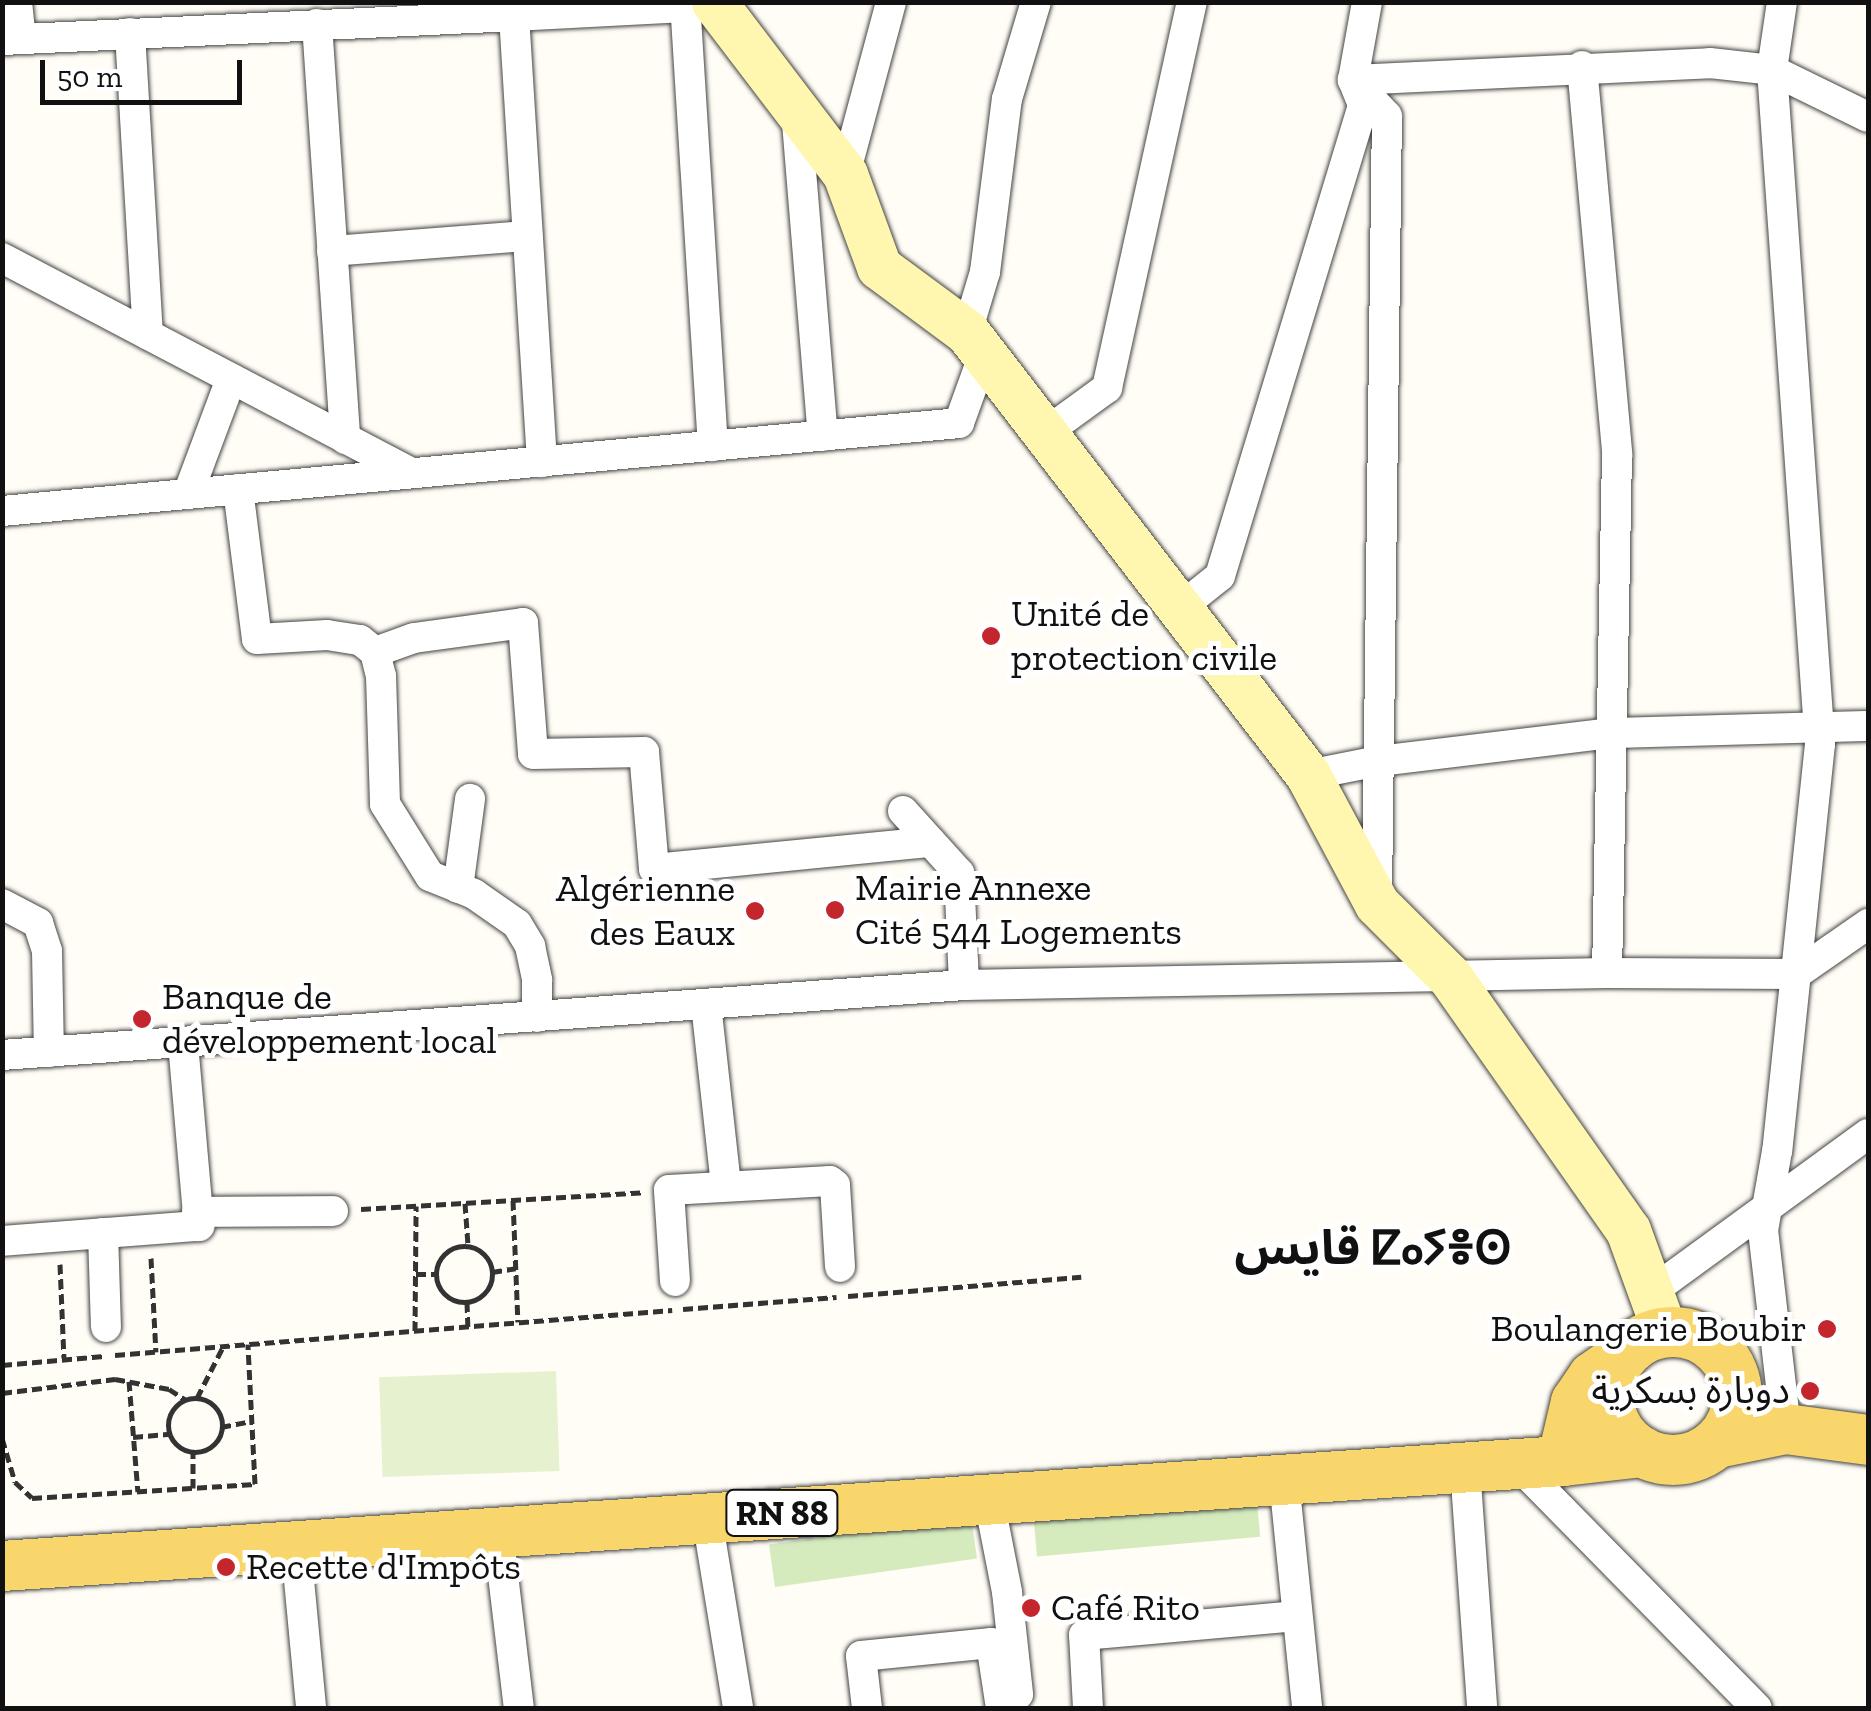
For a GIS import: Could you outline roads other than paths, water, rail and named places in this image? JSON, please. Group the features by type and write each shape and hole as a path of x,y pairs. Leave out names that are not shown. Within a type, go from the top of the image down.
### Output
{"main road":[{"path":"695,4 796,109 846,174 879,267 975,343 1308,776 1377,904 1450,978 1628,1230 1647,1327 1610,1384 1609,1400 1619,1430 1642,1452 1673,1460 1689,1458 1717,1442 1786,1429 1868,1440"},
{"path":"1647,1327 1696,1336 1711,1344 1731,1368 1736,1384 1734,1416 1717,1442"},
{"path":"1539,1463 1593,1378 1647,1327"},
{"path":"1736,1384 1786,1429"},
{"name":"RN 88","path":"2,1566 1539,1463 1642,1452"}],"street":[{"path":"17,2 12,39 130,33 207,16 317,24 403,11 514,16 695,4 713,446"},
{"path":"846,174 890,2"},
{"path":"2,511 958,424 975,343 1006,100 1036,2"},
{"path":"1044,433 1108,388 1192,2"},
{"path":"1180,608 1220,576 1364,106 1353,80 1366,2"},
{"path":"1782,2 1772,70 1819,728 1777,1151 1763,1230 1786,1429"},
{"path":"514,16 542,462"},
{"path":"317,24 345,439"},
{"path":"130,33 148,334"},
{"path":"1353,80 1582,66 1710,63 1772,70 1868,117"},
{"path":"1582,66 1617,454 1607,973"},
{"path":"1353,80 1386,116 1377,904"},
{"path":"796,109 823,436"},
{"path":"332,251 528,236"},
{"path":"2,258 411,474"},
{"path":"188,494 231,378"},
{"path":"238,489 257,639 327,635 360,640 375,652 381,676 384,804 430,876 518,924 530,946 537,980 537,1017"},
{"path":"375,652 414,638 523,623 533,754 644,752 654,869 931,842"},
{"path":"1308,776 1379,761 1612,733 1868,726"},
{"path":"458,888 470,799"},
{"path":"903,811 960,873 964,985"},
{"path":"2,904 38,923 47,950 49,1052"},
{"path":"2,1055 964,985 1607,973 1796,974 1868,924"},
{"path":"706,1004 726,1186"},
{"path":"2,1240 198,1226 183,1042"},
{"path":"1647,1327 1766,1208 1868,1134"},
{"path":"675,1281 670,1190 832,1181 840,1267"},
{"path":"197,1212 333,1211"},
{"path":"103,1233 106,1327"},
{"path":"1539,1463 1757,1708"},
{"path":"1465,1468 1482,1708"},
{"path":"1284,1480 1306,1708"},
{"path":"989,1500 1006,1592 1020,1708"},
{"path":"707,1518 738,1708"},
{"path":"498,1533 519,1708"},
{"path":"296,1548 311,1708"},
{"path":"1088,1708 1084,1635 1296,1616"},
{"path":"867,1708 861,1656 991,1643 1001,1708"}],"place":[{"name":"Unité de protection civile","path":"991,636"},
{"name":"Mairie Annexe Cité 544 Logements","path":"835,910"},
{"name":"Algérienne des Eaux","path":"755,911"},
{"name":"Banque de développement local","path":"142,1019"},
{"name":"Boulangerie Boubir","path":"1827,1329"},
{"name":"دوبارة بسكرية","path":"1810,1391"},
{"name":"Recette d'Impôts","path":"226,1567"},
{"name":"Café Rito","path":"1031,1608"}],"district":[{"name":"قايس ⵇⴰⵢⴻⵙ","path":"1373,1248"}]}
